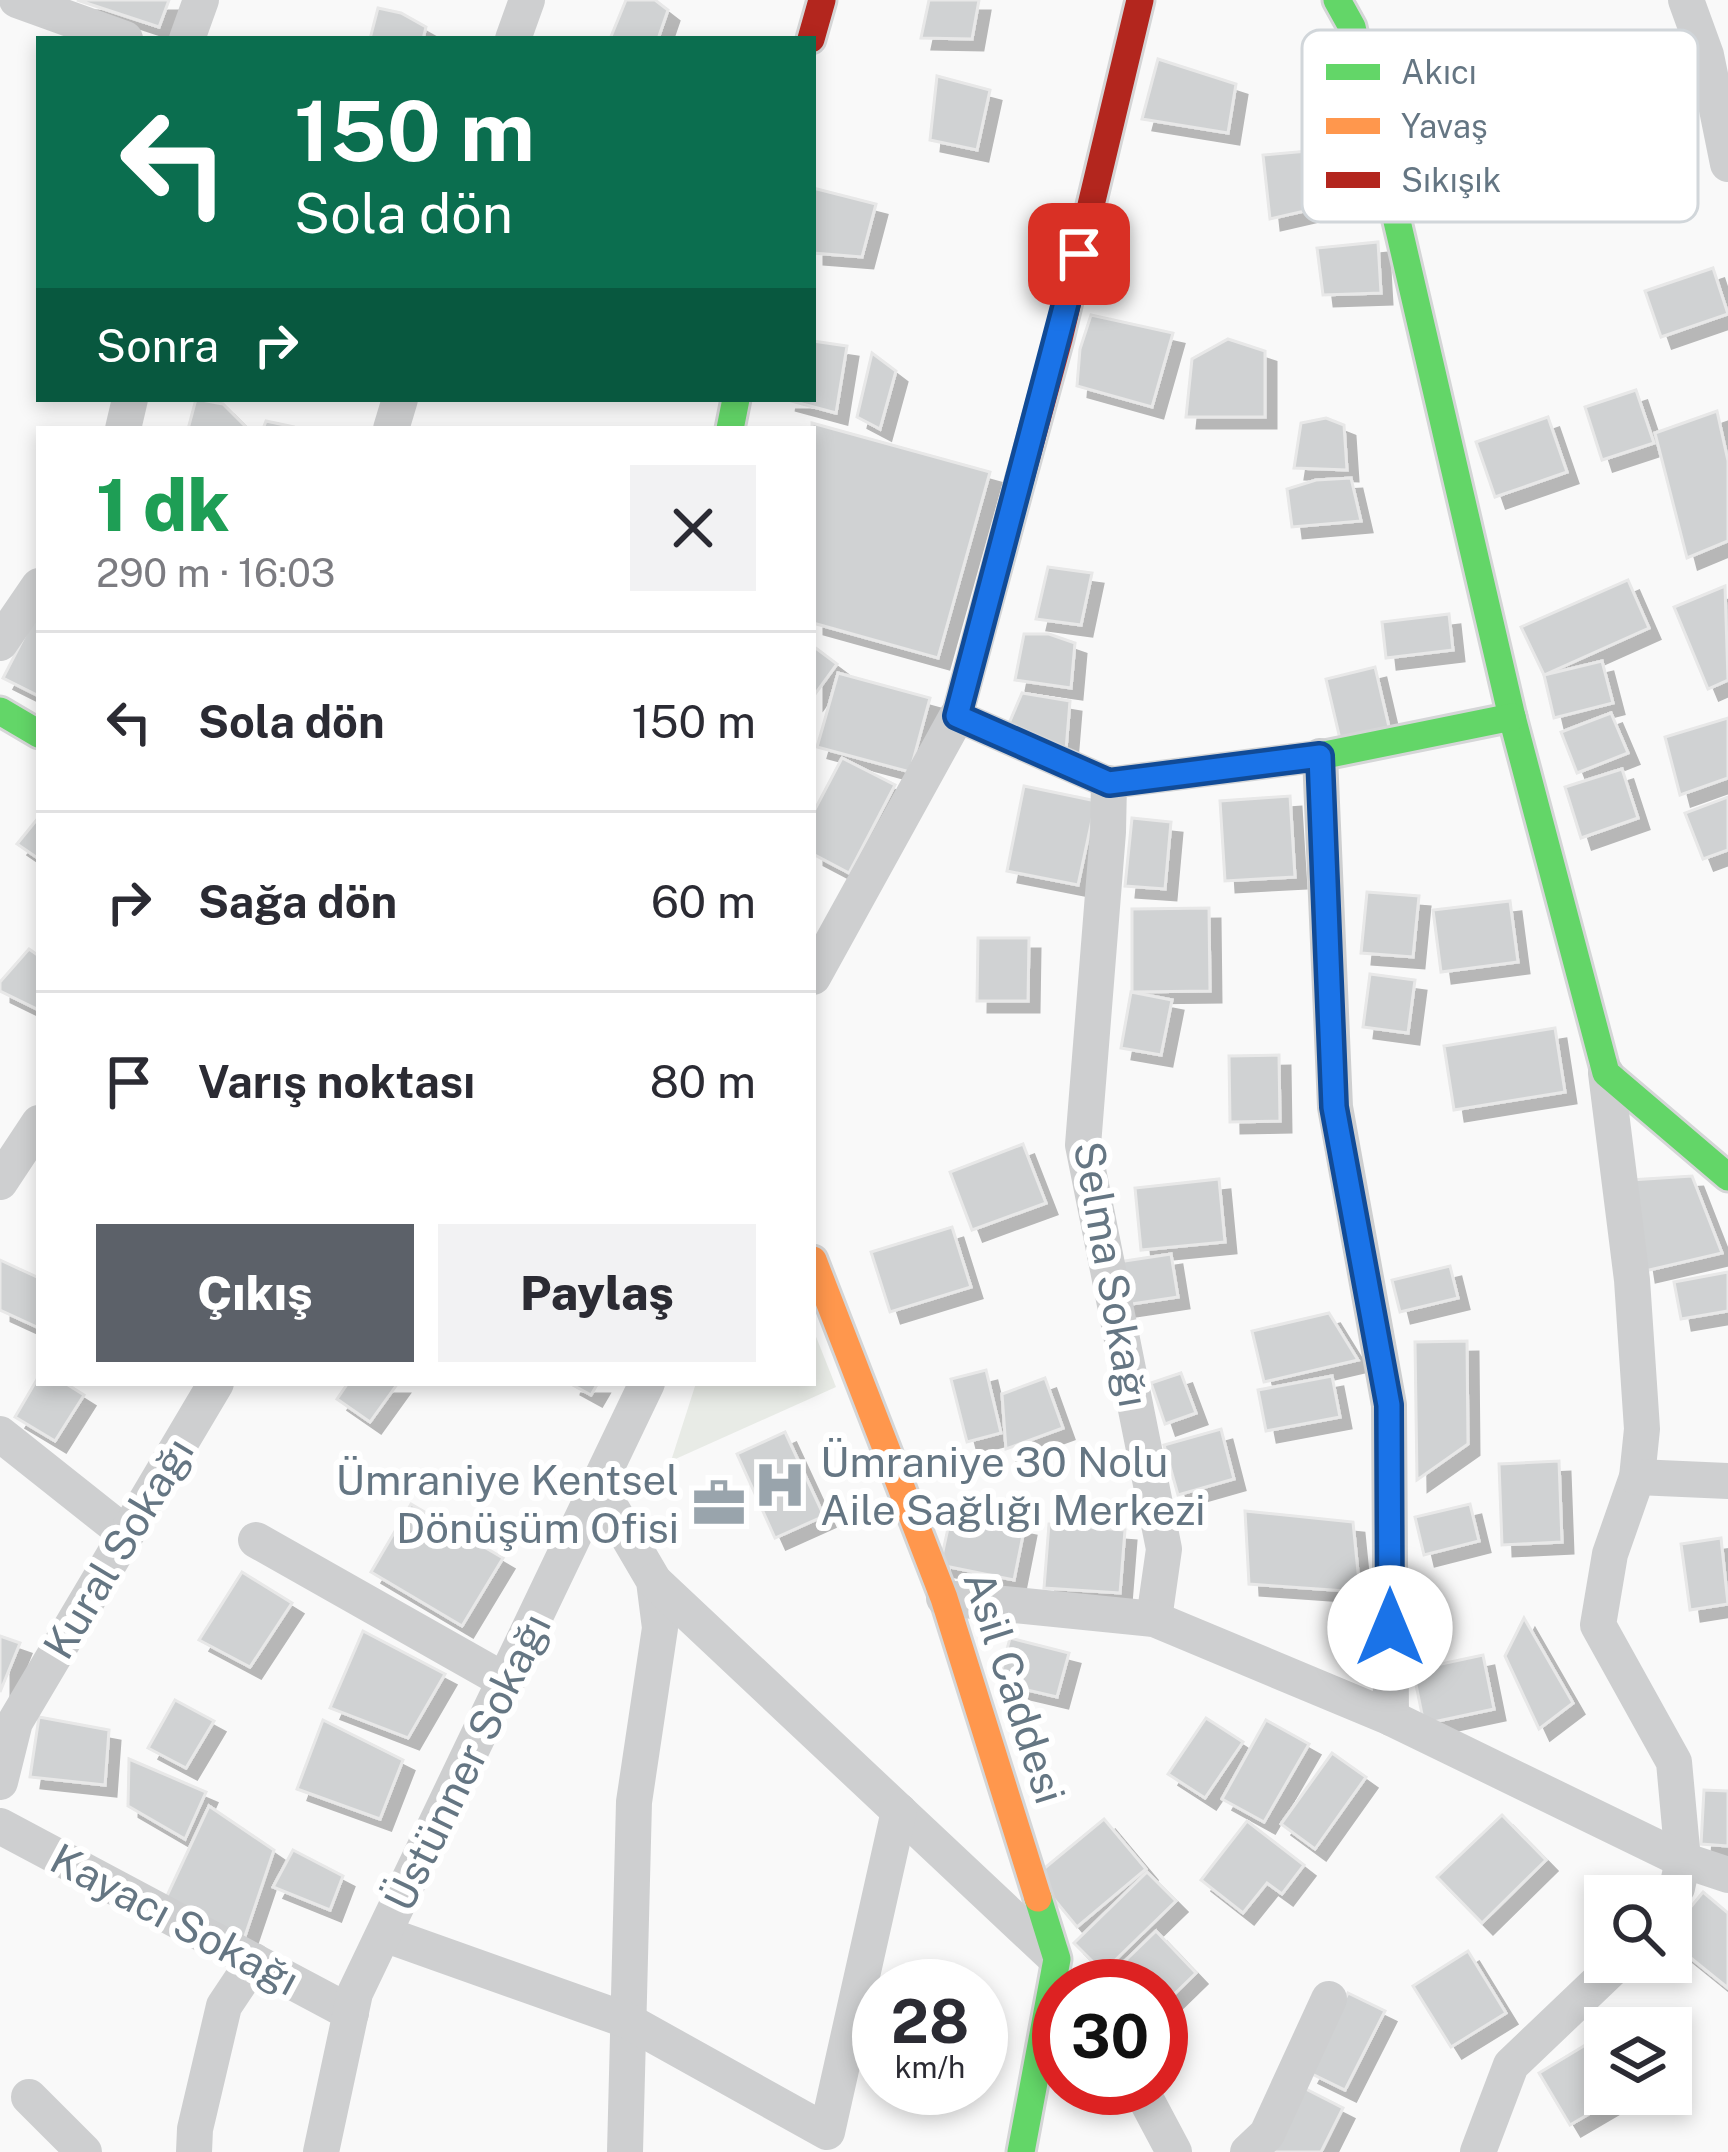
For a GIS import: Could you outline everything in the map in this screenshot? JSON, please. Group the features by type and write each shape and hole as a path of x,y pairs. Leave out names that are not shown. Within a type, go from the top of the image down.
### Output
{"street":[{"path":"17,0 117,36"},
{"path":"188,36 202,0"},
{"path":"514,36 527,0"},
{"path":"812,36 822,0"},
{"path":"816,972 957,716 1059,339 1140,0"},
{"path":"1337,0 1353,30"},
{"path":"1686,0 1717,52 1728,164"},
{"path":"1397,222 1512,717 1606,1073 1632,1280 1642,1429 1637,1477 1610,1554 1598,1625 1674,1762 1683,1860 1680,1875"},
{"path":"0,643 36,590"},
{"path":"0,711 36,732"},
{"path":"957,716 1109,783 1320,756 1512,717"},
{"path":"1320,756 1334,1107 1389,1405 1390,1718"},
{"name":"Selma Sokağı","path":"1109,783 1083,1145 1165,1549 1154,1618"},
{"path":"1606,1073 1728,1177"},
{"path":"0,1182 36,1128"},
{"name":"Asil Caddesi","path":"816,1268 944,1598 1062,1959"},
{"name":"Kural Sokağı","path":"0,1782 15,1722 213,1386"},
{"name":"Üstünner Sokağı","path":"321,2152 355,1994 646,1386"},
{"path":"0,1434 126,1534"},
{"path":"1637,1477 1728,1481"},
{"path":"599,1487 654,1581 1052,1959"},
{"path":"256,1540 507,1682"},
{"path":"625,2152 634,1802 660,1628 654,1581"},
{"path":"944,1598 1154,1618 1390,1718 1683,1860 1728,1875"},
{"path":"384,1934 626,2020 842,2142 898,1811"},
{"name":"Kayacı Sokağı","path":"0,1826 351,2012"},
{"path":"194,2152 195,2129 224,2006 254,1961"},
{"path":"1478,2152 1511,2065 1597,1983"},
{"path":"1248,2152 1267,2134 1329,1999"},
{"path":"29,2097 85,2152"},
{"name":"Asil Caddesi","path":"1021,2152 1032,2109"},
{"path":"1154,2115 1174,2152"}],"shaded area":[{"path":"816,1337 836,1387 671,1461 695,1386 816,1386"}],"building":[{"path":"77,0 169,0 159,27"},
{"path":"626,0 655,0 668,10 659,36 611,36"},
{"path":"929,0 979,0 972,39 921,38"},
{"path":"378,8 401,13 426,27 424,36 371,36"},
{"path":"1158,59 1236,84 1228,133 1142,119"},
{"path":"937,76 990,90 977,150 930,140"},
{"path":"1302,152 1302,212 1270,219 1263,155"},
{"path":"816,189 876,204 862,257 816,253"},
{"path":"1378,242 1381,293 1323,295 1317,248"},
{"path":"1713,268 1728,314 1661,337 1645,291"},
{"path":"1091,315 1173,333 1152,407 1077,386 1080,349"},
{"path":"1228,339 1265,351 1265,417 1186,417 1192,359"},
{"path":"816,341 847,346 836,413 795,402 816,402"},
{"path":"872,353 896,371 880,429 857,417"},
{"path":"1636,390 1654,443 1602,460 1585,407"},
{"path":"195,402 212,402 223,404 245,426 189,426"},
{"path":"1717,411 1728,461 1728,541 1687,558 1655,433"},
{"path":"1548,417 1567,472 1495,497 1476,442"},
{"path":"1326,418 1344,425 1347,470 1294,468 1301,423"},
{"path":"812,423 990,472 938,658 816,624 816,426"},
{"path":"1351,478 1361,521 1292,527 1287,489 1316,480"},
{"path":"1048,567 1092,573 1081,625 1036,619"},
{"path":"1628,580 1649,628 1544,675 1521,627"},
{"path":"1725,586 1728,680 1708,689 1674,607"},
{"path":"36,614 36,694 3,678"},
{"path":"1449,614 1453,650 1386,658 1382,622"},
{"path":"1024,634 1049,634 1075,643 1071,688 1015,680"},
{"path":"816,648 837,664 816,693"},
{"path":"1602,661 1613,703 1554,718 1544,675"},
{"path":"1375,667 1389,727 1340,739 1326,679"},
{"path":"838,673 930,698 910,772 817,747"},
{"path":"1022,693 1070,701 1066,750 1007,728"},
{"path":"1611,713 1628,753 1577,773 1561,732"},
{"path":"1728,718 1728,778 1680,795 1665,737"},
{"path":"842,758 895,785 849,873 816,856 816,807"},
{"path":"1622,769 1638,818 1581,838 1565,787"},
{"path":"1024,786 1096,801 1078,885 1007,871"},
{"path":"1290,796 1295,877 1225,881 1220,801"},
{"path":"1728,797 1728,850 1703,859 1685,813"},
{"path":"1132,818 1171,822 1165,889 1125,886"},
{"path":"36,821 36,857 17,844"},
{"path":"1367,892 1419,896 1413,957 1361,953"},
{"path":"1510,901 1518,962 1441,972 1433,910"},
{"path":"1209,908 1210,991 1132,992 1132,909"},
{"path":"978,938 1029,938 1028,1001 977,1001"},
{"path":"29,949 36,954 36,1009 0,991 0,982"},
{"path":"1370,974 1415,980 1408,1033 1363,1027"},
{"path":"1131,992 1172,1000 1161,1055 1121,1048"},
{"path":"1555,1028 1565,1092 1454,1110 1444,1046"},
{"path":"1279,1055 1280,1121 1230,1122 1229,1056"},
{"path":"1023,1144 1046,1203 972,1230 950,1172"},
{"path":"1692,1176 1722,1253 1645,1271 1631,1180"},
{"path":"1219,1179 1225,1242 1141,1250 1135,1188"},
{"path":"952,1227 971,1287 890,1312 871,1252"},
{"path":"1171,1254 1178,1297 1125,1305 1118,1262"},
{"path":"0,1260 36,1277 36,1327 0,1310"},
{"path":"1450,1266 1458,1298 1400,1312 1392,1280"},
{"path":"1728,1272 1728,1311 1681,1319 1674,1282"},
{"path":"1329,1313 1358,1360 1264,1382 1252,1331"},
{"path":"1467,1341 1468,1444 1417,1480 1415,1342"},
{"path":"986,1370 1001,1433 967,1442 951,1379"},
{"path":"1181,1373 1196,1413 1165,1424 1151,1383"},
{"path":"1332,1376 1340,1417 1266,1431 1258,1390"},
{"path":"1045,1378 1063,1428 1006,1449 1002,1394"},
{"path":"36,1381 36,1386 70,1386 84,1395 55,1441 15,1417"},
{"path":"346,1386 396,1386 370,1422 337,1399"},
{"path":"574,1386 596,1386 591,1395"},
{"path":"1221,1429 1234,1479 1178,1495 1164,1445"},
{"name":"Ümraniye 30 Nolu Aile Sağlığı Merkezi","path":"785,1432 824,1516 775,1538 737,1454"},
{"path":"1559,1461 1562,1542 1502,1545 1499,1464"},
{"path":"411,1504 503,1558 462,1626 371,1572"},
{"path":"1470,1504 1479,1541 1424,1555 1415,1517"},
{"path":"952,1510 1025,1525 1014,1580 940,1565"},
{"path":"1245,1511 1353,1522 1360,1592 1249,1584"},
{"path":"1049,1524 1125,1530 1120,1593 1044,1588"},
{"path":"1721,1538 1728,1604 1690,1610 1681,1544"},
{"path":"242,1572 292,1603 250,1667 199,1640"},
{"path":"1524,1618 1573,1703 1539,1729 1505,1656"},
{"path":"363,1631 445,1674 408,1738 330,1708"},
{"path":"0,1636 20,1643 0,1692"},
{"path":"1010,1638 1069,1653 1057,1697 998,1683"},
{"path":"1483,1655 1494,1709 1424,1724 1413,1670"},
{"path":"175,1700 214,1721 186,1768 148,1748"},
{"path":"39,1717 109,1730 105,1785 30,1777"},
{"path":"1206,1718 1243,1742 1205,1798 1168,1774"},
{"path":"323,1720 403,1760 380,1819 297,1789"},
{"path":"1266,1720 1309,1744 1264,1822 1222,1799"},
{"path":"1332,1753 1366,1777 1315,1849 1281,1824"},
{"path":"129,1759 206,1792 185,1839 128,1806"},
{"path":"1704,1790 1728,1791 1728,1846 1701,1844"},
{"path":"209,1806 274,1850 244,1939 165,1900"},
{"path":"1502,1815 1546,1860 1482,1923 1437,1877"},
{"path":"1104,1819 1146,1869 1077,1927 1035,1876"},
{"path":"1247,1821 1304,1865 1282,1894 1267,1883 1243,1913 1201,1880"},
{"path":"293,1850 343,1876 330,1910 273,1887"},
{"path":"1147,1872 1176,1901 1116,1959 1090,1959 1074,1943"},
{"path":"1703,1892 1728,1913 1728,1988 1692,1959 1692,1905"},
{"path":"1156,1931 1183,1959 1127,1959"},
{"path":"1468,1951 1506,2013 1451,2047 1413,1986"},
{"path":"1348,1993 1385,2011 1345,2090 1308,2072"},
{"path":"1584,2046 1587,2115 1570,2125 1539,2073"},
{"path":"1296,2084 1343,2108 1321,2152 1272,2152"}],"traffic: fast":[{"path":"1337,0 1353,30"},
{"path":"1397,222 1512,717 1606,1073 1728,1177"},
{"path":"731,426 735,402"},
{"path":"1021,478 957,716 1109,783 1320,756 1512,717"},
{"path":"0,711 36,732"},
{"path":"1021,2152 1057,1959 1038,1898"}],"traffic: slow":[{"path":"816,1268 944,1598 1038,1898"}],"traffic: jam":[{"path":"812,36 822,0"},
{"path":"1021,478 1140,0"}],"place":[{"name":"Ümraniye 30 Nolu Aile Sağlığı Merkezi","path":"780,1485"},
{"name":"Ümraniye Kentsel Dönüşüm Ofisi","path":"719,1503"}],"route":[{"path":"1079,254 957,716 1109,783 1320,756 1334,1107 1389,1405 1390,1628"}]}
